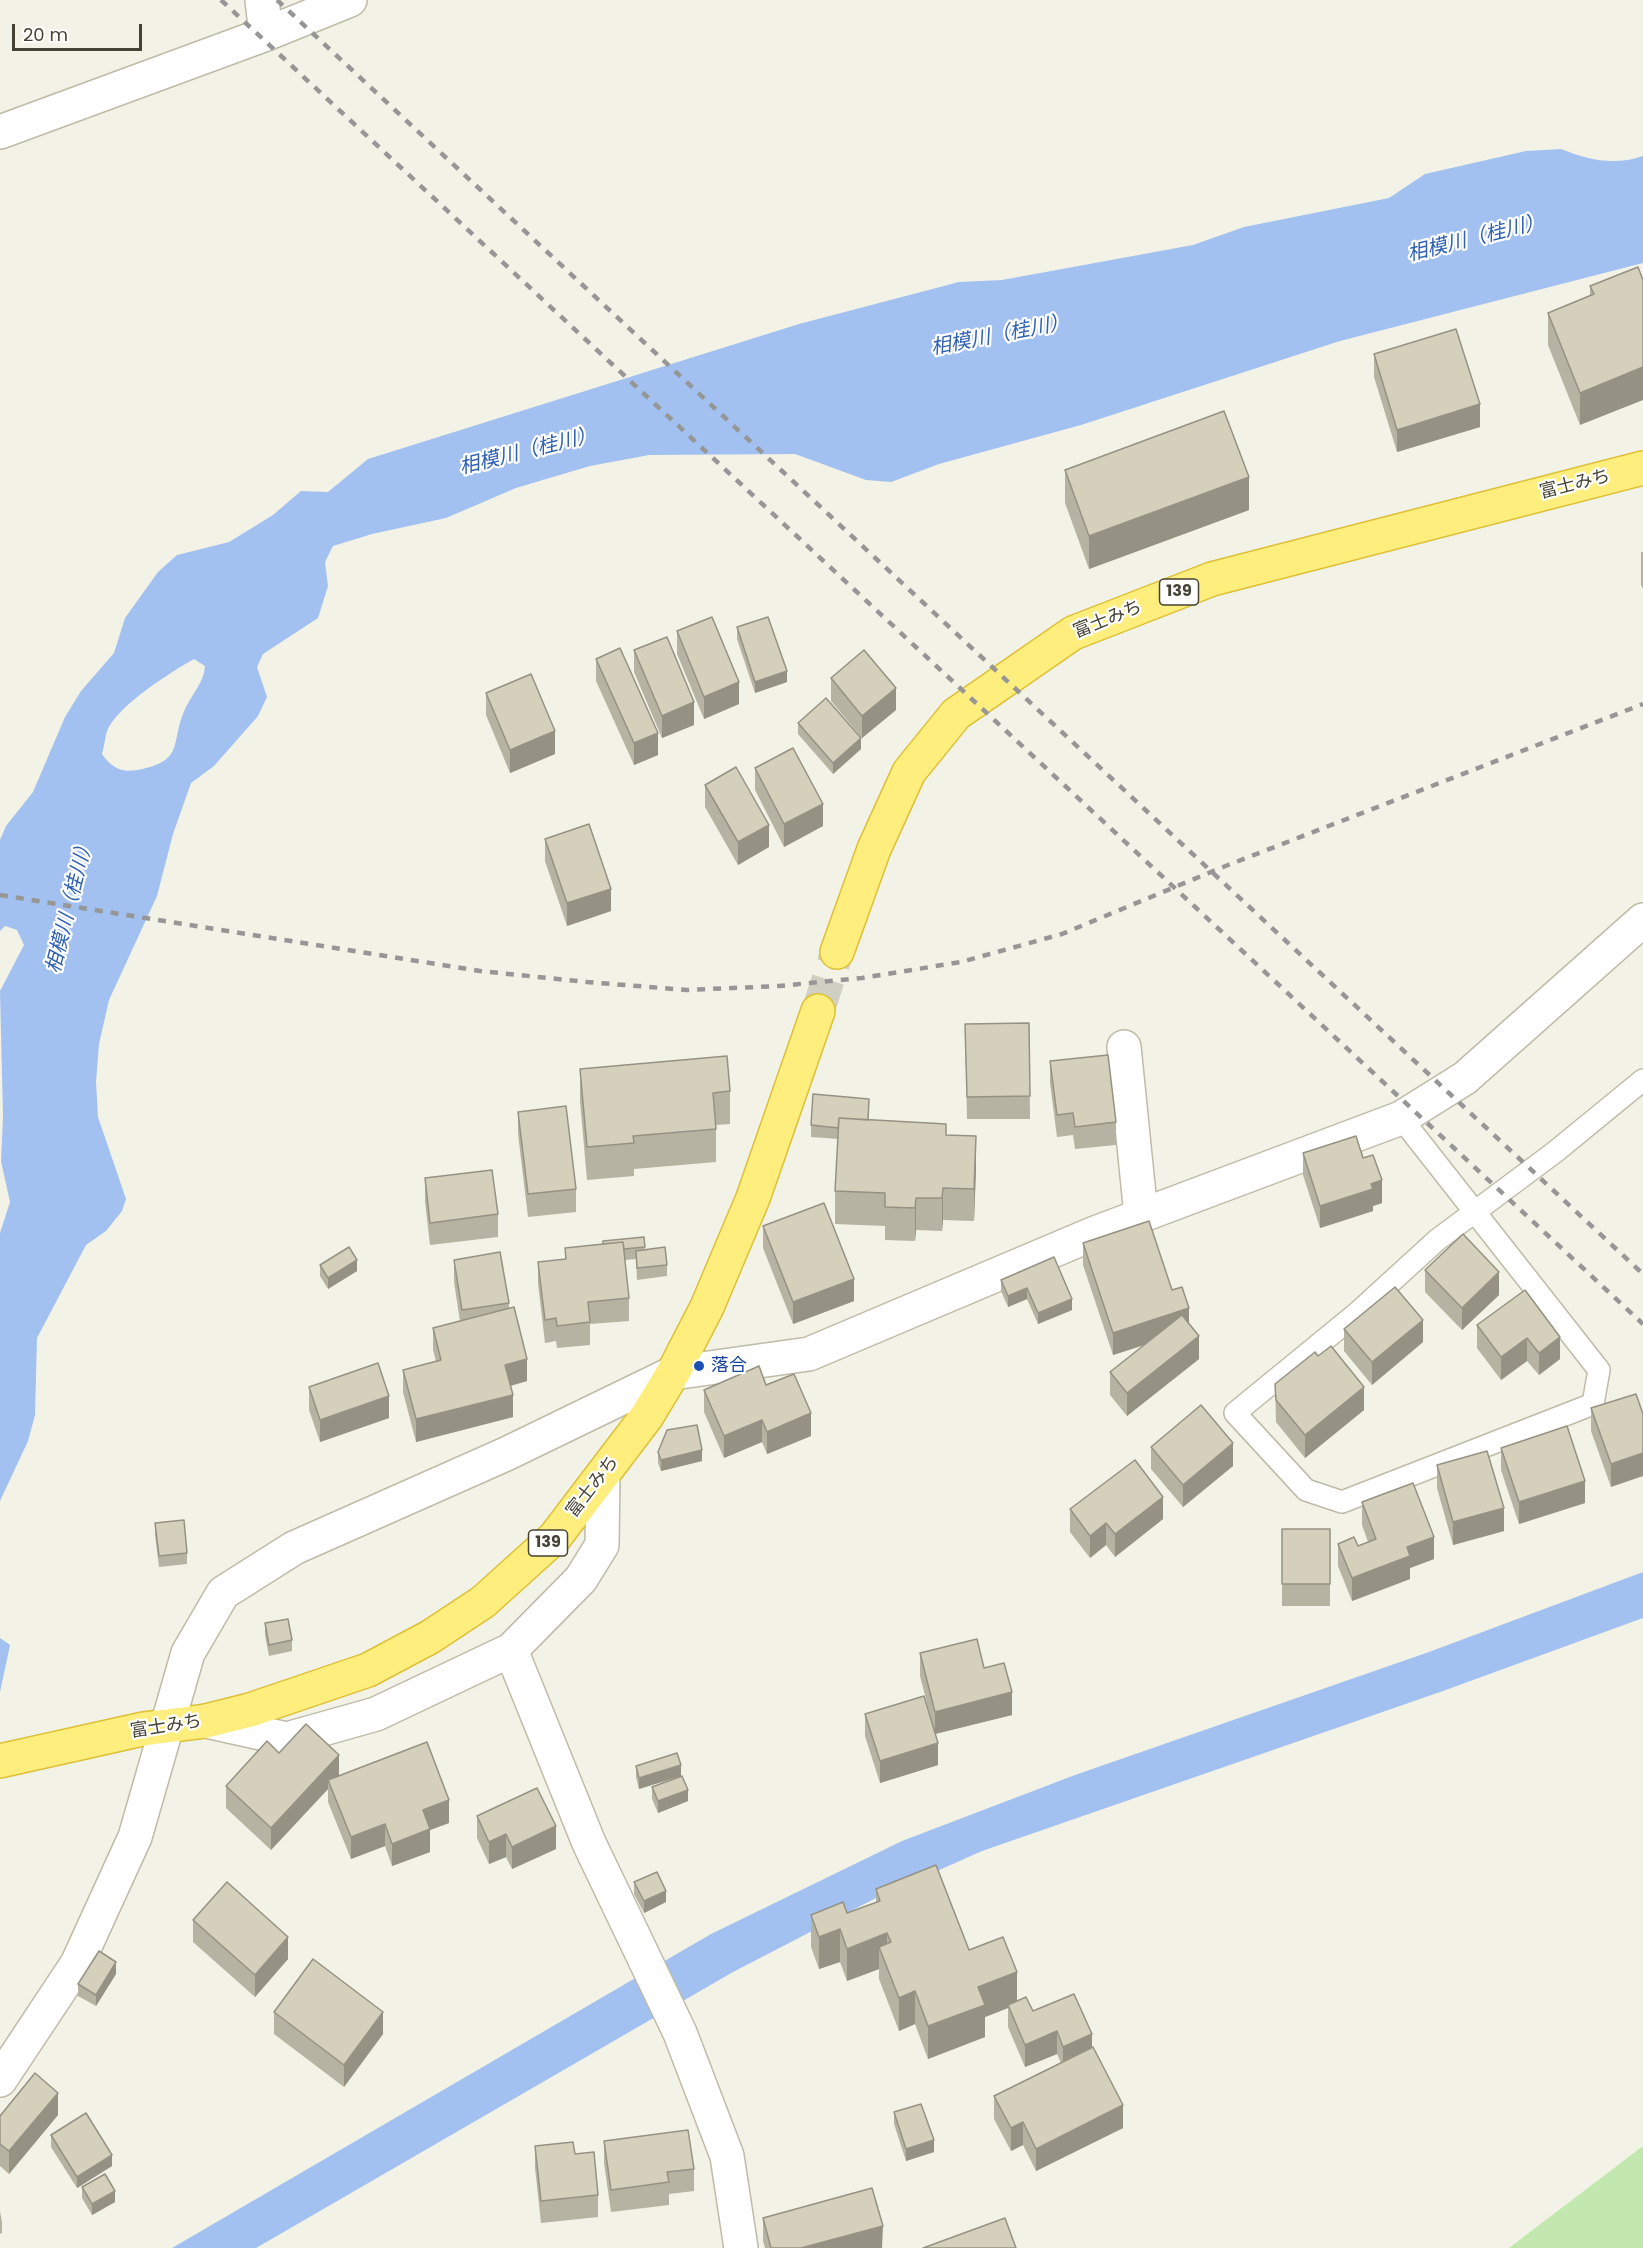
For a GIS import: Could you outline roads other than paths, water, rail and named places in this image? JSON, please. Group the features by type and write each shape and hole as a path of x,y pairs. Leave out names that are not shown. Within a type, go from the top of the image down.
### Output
{"highway":[{"name":"富士みち","path":"837,952 874,849 909,772 956,714 1073,633 1212,579 1643,468"},
{"name":"富士みち","path":"0,1761 166,1726 206,1721 249,1710 368,1670 430,1637 483,1602 555,1537 647,1416 673,1373 707,1307 753,1198 818,1011"}],"street":[{"path":"262,0 266,34"},
{"path":"0,132 266,34 350,0"},
{"path":"0,2080 77,1964 135,1837 188,1653 223,1593 294,1548 506,1454 673,1373 809,1354 1142,1215 1401,1118 1465,1078 1643,920"},
{"path":"1124,1047 1142,1215"},
{"path":"206,1721 287,1739 376,1714 511,1650 580,1579 602,1545 603,1474"},
{"path":"511,1650 589,1843 680,2033 727,2156 741,2248"}],"lane":[{"path":"1401,1118 1475,1212 1599,1370 1593,1404 1342,1502 1306,1490 1235,1413 1356,1314 1437,1240 1475,1212 1643,1080"}],"water":[{"name":"相模川（桂川）","path":"1561,149 1592,159 1612,161 1643,156 1643,263 1340,341 1081,425 939,464 891,482 866,480 795,454 649,455 590,466 516,488 446,518 372,534 333,546 325,562 328,586 318,618 263,654 257,667 267,697 258,716 214,766 191,783 173,834 157,896 109,1000 99,1044 96,1082 98,1117 126,1199 122,1211 106,1231 86,1245 37,1338 35,1415 28,1441 0,1501 0,1233 10,1202 1,1161 3,1117 0,991 24,945 17,930 5,926 0,931 0,840 6,826 33,792 65,717 81,691 114,653 125,618 158,572 177,555 229,542 273,515 301,491 328,492 368,459 799,324 959,282 1002,280 1193,245 1244,227 1389,198 1425,174 1526,151","holes":["194,659 205,666 200,682 181,719 170,755 153,766 131,771 121,770 109,762 102,754 106,734 122,711 146,690"]},
{"path":"1643,1572 1643,1618 1443,1691 982,1851 874,1899 733,1972 256,2248 172,2248 711,1934 902,1841 1075,1775 1429,1652"},
{"path":"0,1638 10,1645 0,1692"}],"tunnel":[{"path":"818,1011 837,952"}],"railway":[{"path":"221,0 1643,1324"},
{"path":"277,0 1643,1274"},
{"path":"0,895 480,971 587,982 687,990 779,986 862,978 961,962 1062,934 1223,867 1643,704"}],"place":[{"name":"落合","path":"699,1366"}]}
